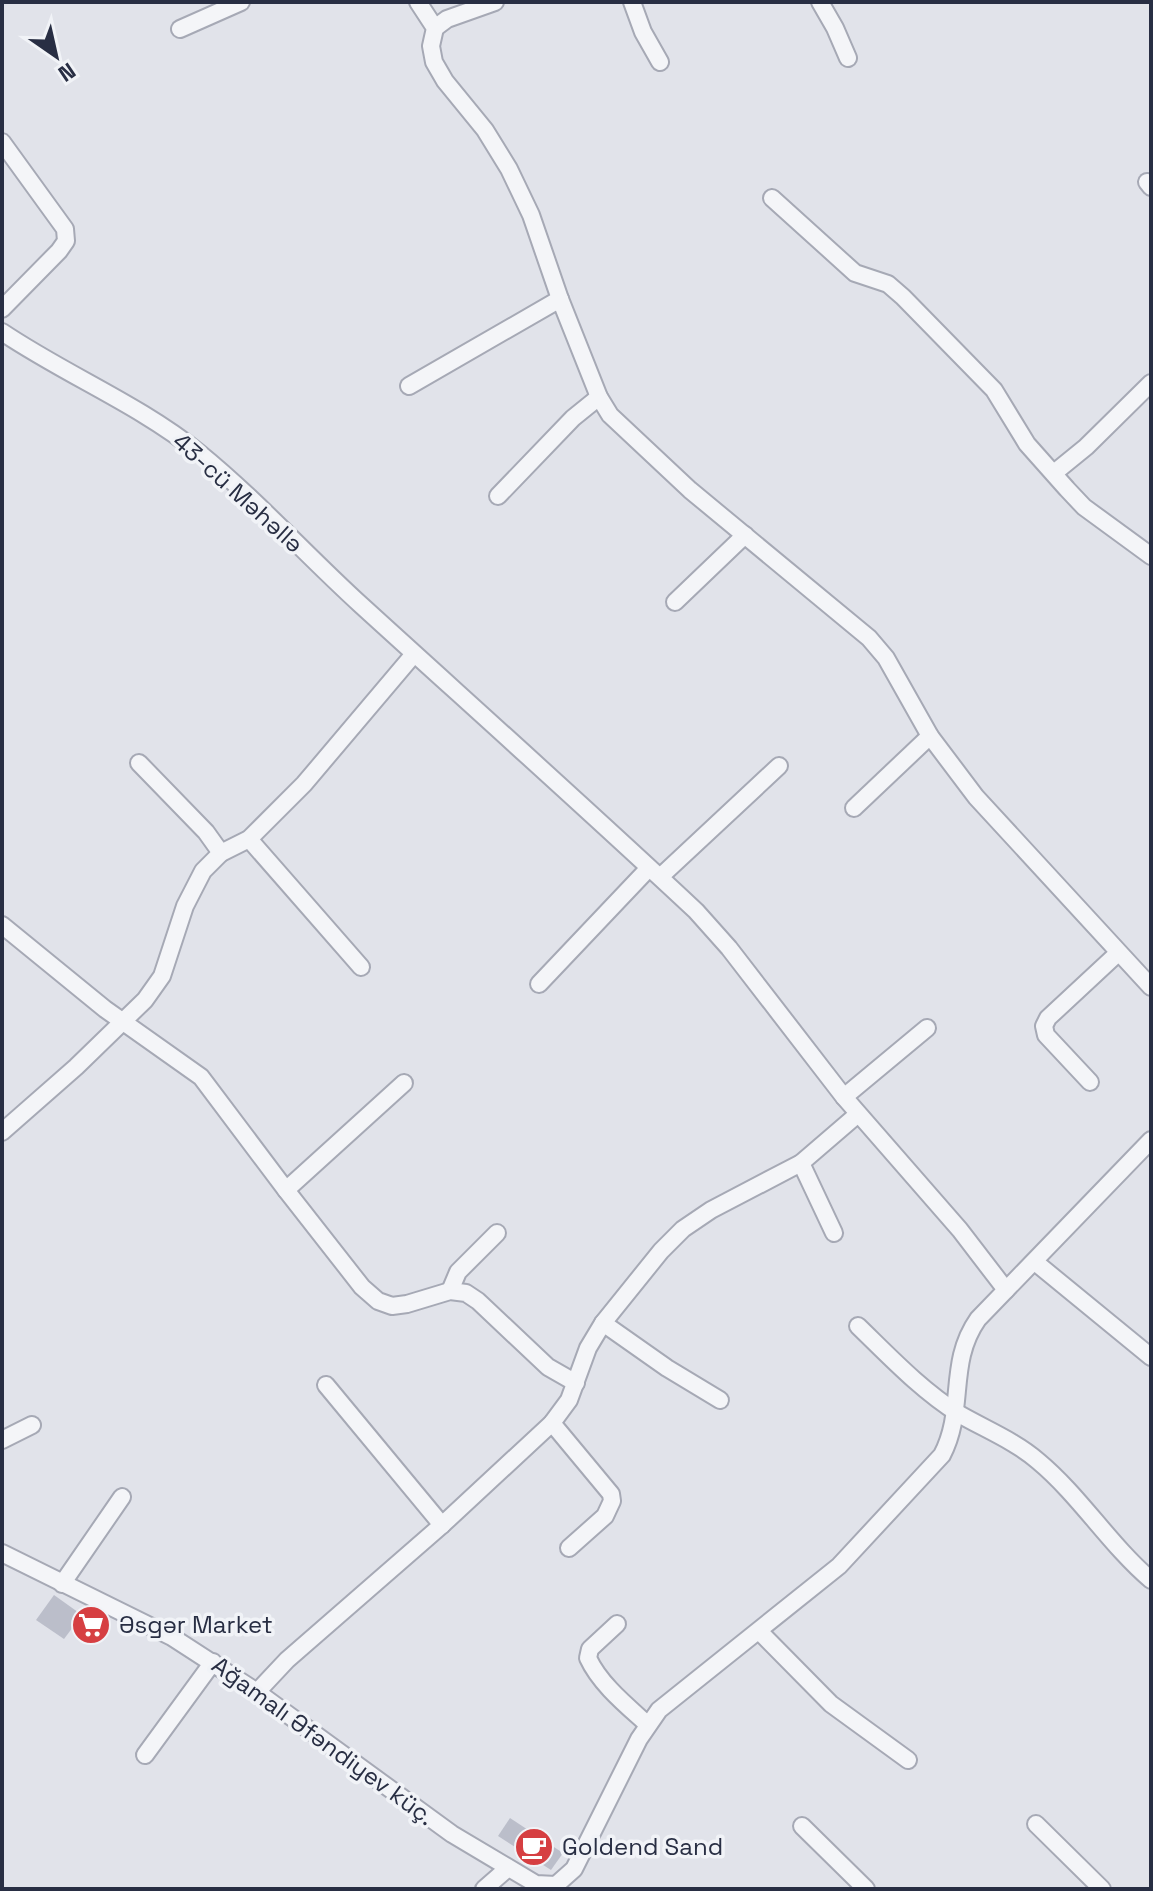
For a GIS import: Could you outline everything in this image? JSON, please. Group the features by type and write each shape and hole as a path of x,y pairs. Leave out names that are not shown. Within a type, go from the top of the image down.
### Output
{"street":[{"path":"180,29 241,2"},
{"path":"418,2 435,28"},
{"path":"495,2 447,19 435,28 431,46 434,62 445,81 485,130 509,169 531,215 599,397 610,415 647,452 869,638 886,658 930,736 976,797 1151,987"},
{"path":"632,2 643,32 660,62"},
{"path":"820,2 848,58"},
{"path":"2,142 65,229 66,241 2,309"},
{"path":"772,198 855,273 888,284 903,297 994,390 1027,444 1084,507 1151,556"},
{"path":"409,386 560,299"},
{"name":"43-cü Məhəllə","path":"5,339 143,413 197,451 238,486 414,654 655,872 729,948 844,1097 960,1230 1006,1290"},
{"path":"1054,473 1086,447 1151,383"},
{"path":"498,496 573,418 599,397"},
{"path":"675,602 745,535"},
{"path":"2,1132 155,989 193,889 203,871 221,853 249,839 304,784 414,654"},
{"path":"854,808 930,736"},
{"path":"139,763 206,832 221,853"},
{"path":"539,984 655,872 779,766"},
{"path":"249,839 361,967"},
{"path":"2,925 123,1022 201,1077 362,1287 378,1301 392,1306 450,1291 466,1293 548,1367 576,1383"},
{"path":"1090,1082 1046,1035 1044,1026 1048,1018 1118,953"},
{"path":"844,1097 927,1028"},
{"path":"286,1190 404,1083"},
{"path":"257,1692 287,1660 442,1525 552,1423 569,1400 588,1348 603,1323 644,1270 683,1229 711,1210 801,1163 858,1114"},
{"path":"558,1887 574,1869 647,1724 671,1699 839,1566 926,1476 952,1436 957,1412 956,1379 966,1336 978,1319 1150,1144"},
{"path":"801,1163 834,1233"},
{"path":"450,1291 458,1272 497,1233"},
{"path":"1035,1262 1151,1357"},
{"path":"603,1323 667,1368 720,1400"},
{"path":"858,1326 910,1376 957,1412 1036,1459 1130,1562 1151,1580"},
{"path":"326,1385 442,1525"},
{"path":"552,1423 611,1494 612,1501 605,1516 569,1548"},
{"path":"2,1440 32,1425"},
{"path":"62,1584 122,1497"},
{"name":"Ağamalı Əfəndiyev küç.","path":"2,1553 158,1630 213,1662 439,1825 536,1884 558,1887"},
{"path":"617,1624 590,1649 588,1658 592,1668 647,1724"},
{"path":"759,1631 831,1704 908,1760"},
{"path":"145,1755 213,1662"},
{"path":"1036,1824 1102,1889"},
{"path":"802,1826 866,1889"},
{"path":"484,1889 508,1868"}],"building":[{"path":"54,1595 82,1615 64,1639 36,1620"},
{"path":"510,1818 563,1853 551,1870 498,1836"}],"place":[{"name":"Əsgər Market","path":"91,1625"},
{"name":"Goldend Sand","path":"534,1847"}]}
